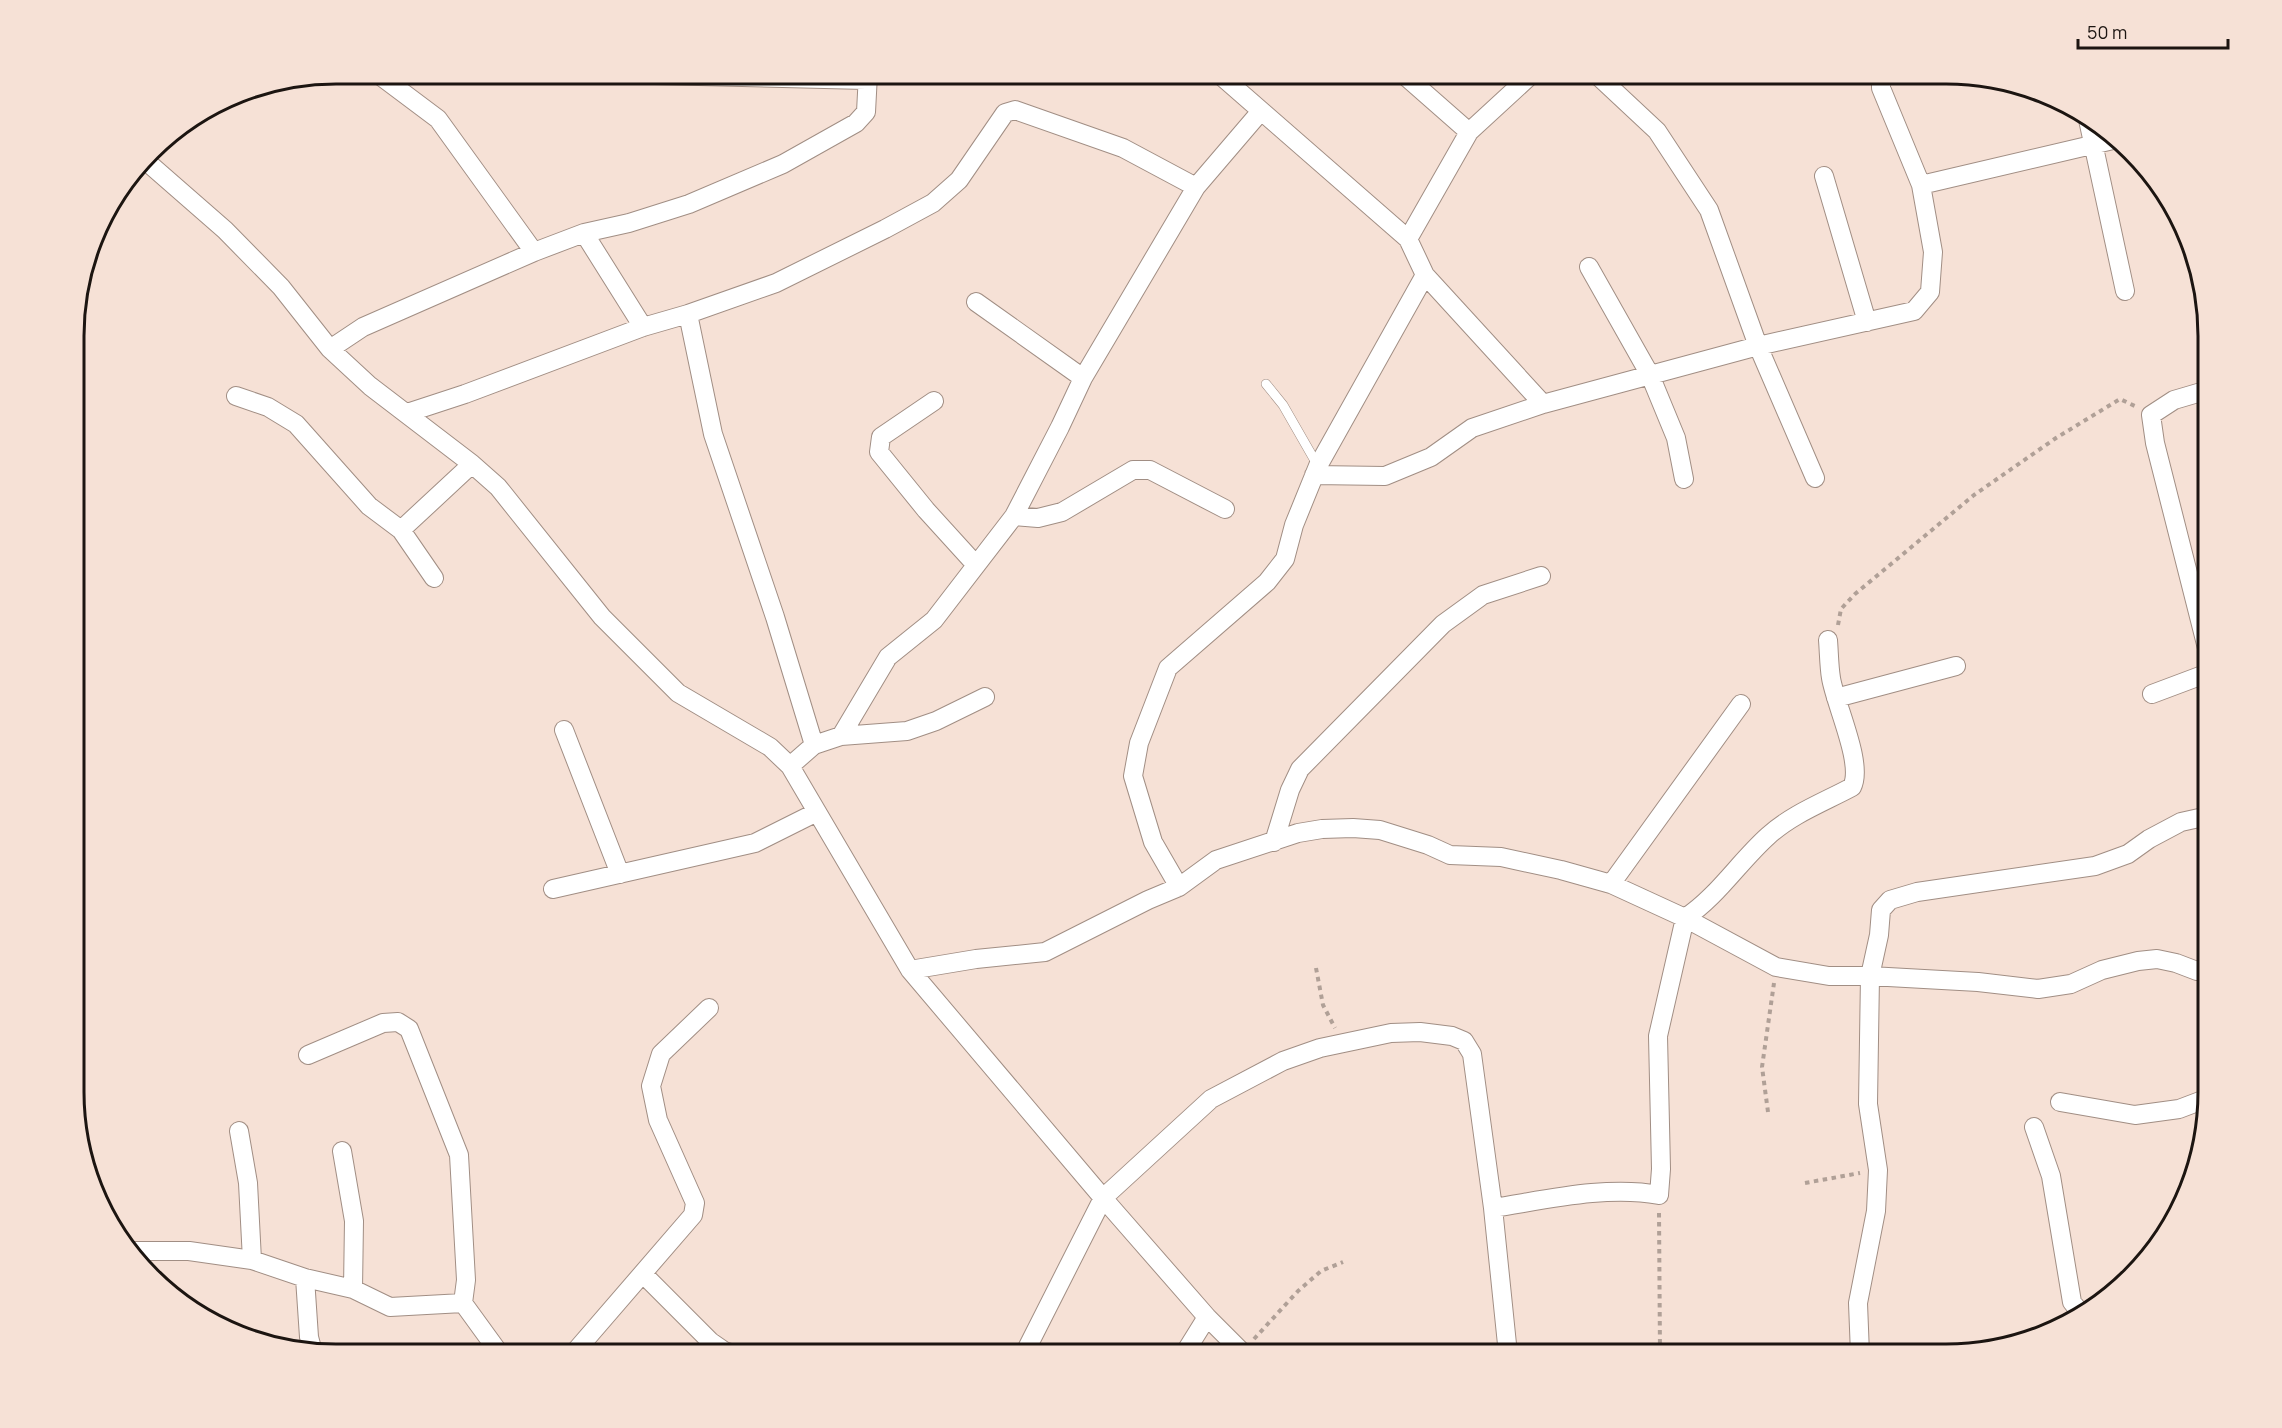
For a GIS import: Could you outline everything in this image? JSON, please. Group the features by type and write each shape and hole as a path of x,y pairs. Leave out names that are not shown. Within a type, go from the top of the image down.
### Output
{"street":[{"path":"391,84 438,119 534,252"},
{"path":"330,349 363,327 534,252 584,233 628,223 689,204 783,164 856,123 866,112 867,84"},
{"path":"1230,84 1408,239 1425,275 1543,404"},
{"path":"1414,84 1469,132"},
{"path":"1408,239 1469,132 1521,84"},
{"path":"1607,84 1657,131 1709,210 1758,346 1815,478"},
{"path":"1316,470 1384,476 1431,457 1472,428 1543,404 1758,346 1914,311 1930,292 1933,252 1921,185 1881,84"},
{"path":"407,413 465,394 643,327 776,283 885,229 933,202 959,180 1005,113 1015,110 1123,148 1196,187"},
{"path":"841,736 888,657 934,620 1014,516 1083,378 1196,187 1261,111"},
{"path":"2089,128 2125,291"},
{"path":"1921,185 2106,142"},
{"path":"151,165 225,230 281,287 330,349 370,386 472,464 498,487 602,617 678,693 770,747 790,766 910,970 1102,1198 1207,1317 1234,1344"},
{"path":"1824,176 1867,322"},
{"path":"584,233 643,327"},
{"path":"1589,267 1650,375 1676,438 1684,479"},
{"path":"1179,887 1153,842 1133,776 1139,743 1168,668 1268,582 1285,559 1294,525 1316,470 1425,275"},
{"path":"976,303 1083,378"},
{"path":"688,314 713,434 775,617 814,745"},
{"path":"2198,393 2174,400 2151,415 2155,442 2198,612"},
{"path":"236,396 268,407 296,424 369,506 401,530 434,578"},
{"path":"934,401 881,437 879,452 926,510 976,565"},
{"path":"401,530 472,464"},
{"path":"1014,516 1038,518 1062,512 1133,470 1150,470 1225,509"},
{"path":"1274,842 1290,790 1300,769 1443,624 1484,595 1541,576"},
{"path":"1493,1208 1587,1194 1635,1192 1659,1195 1661,1170 1659,1036 1685,918 1700,908 1769,835 1795,816 1852,787 1856,780 1853,756 1830,677 1827,640"},
{"path":"1836,698 1956,666"},
{"path":"2152,694 2198,677"},
{"path":"790,766 814,745 841,736 907,731 936,721 985,698"},
{"path":"1611,884 1741,704"},
{"path":"564,730 620,874"},
{"path":"553,889 755,843 817,812"},
{"path":"1860,1344 1858,1303 1876,1211 1878,1170 1868,1104 1870,976 1879,935 1881,910 1890,900 1917,892 2095,866 2128,854 2149,839 2181,822 2198,818"},
{"path":"910,970 976,959 1045,952 1148,900 1179,887 1216,860 1298,833 1322,829 1380,830 1428,845 1450,855 1501,856 1611,884 1685,918 1776,967 1829,976 1978,982 2038,989 2071,984 2102,970 2138,961 2157,959 2176,963 2198,972"},
{"path":"582,1344 693,1215 695,1203 658,1120 651,1086 661,1054 709,1008"},
{"path":"308,1055 383,1023 398,1022 408,1029 459,1155 466,1280 463,1303 493,1344"},
{"path":"1029,1344 1102,1198 1211,1099 1283,1061 1320,1048 1391,1033 1420,1032 1452,1036 1464,1041 1472,1054 1493,1208 1507,1344"},
{"path":"2060,1102 2135,1115 2178,1109 2197,1102"},
{"path":"2034,1127 2051,1176 2072,1302 2076,1308"},
{"path":"239,1131 248,1183 252,1260"},
{"path":"342,1151 354,1221 353,1289"},
{"path":"141,1251 189,1251 252,1260 305,1278 353,1289 390,1307 463,1303"},
{"path":"643,1275 714,1344"},
{"path":"305,1278 311,1342"},
{"path":"1190,1344 1207,1317"}],"lane":[{"path":"1266,384 1283,405 1316,470"}],"path":[{"path":"1827,640 1839,624 1841,609 1855,594 1974,495 2056,438 2120,399 2151,415"},
{"path":"1768,1112 1762,1067 1776,967"},
{"path":"1316,968 1323,1005 1343,1044"},
{"path":"1805,1183 1878,1170"},
{"path":"1659,1195 1660,1344"},
{"path":"1251,1344 1298,1291 1321,1271 1343,1262"}]}
